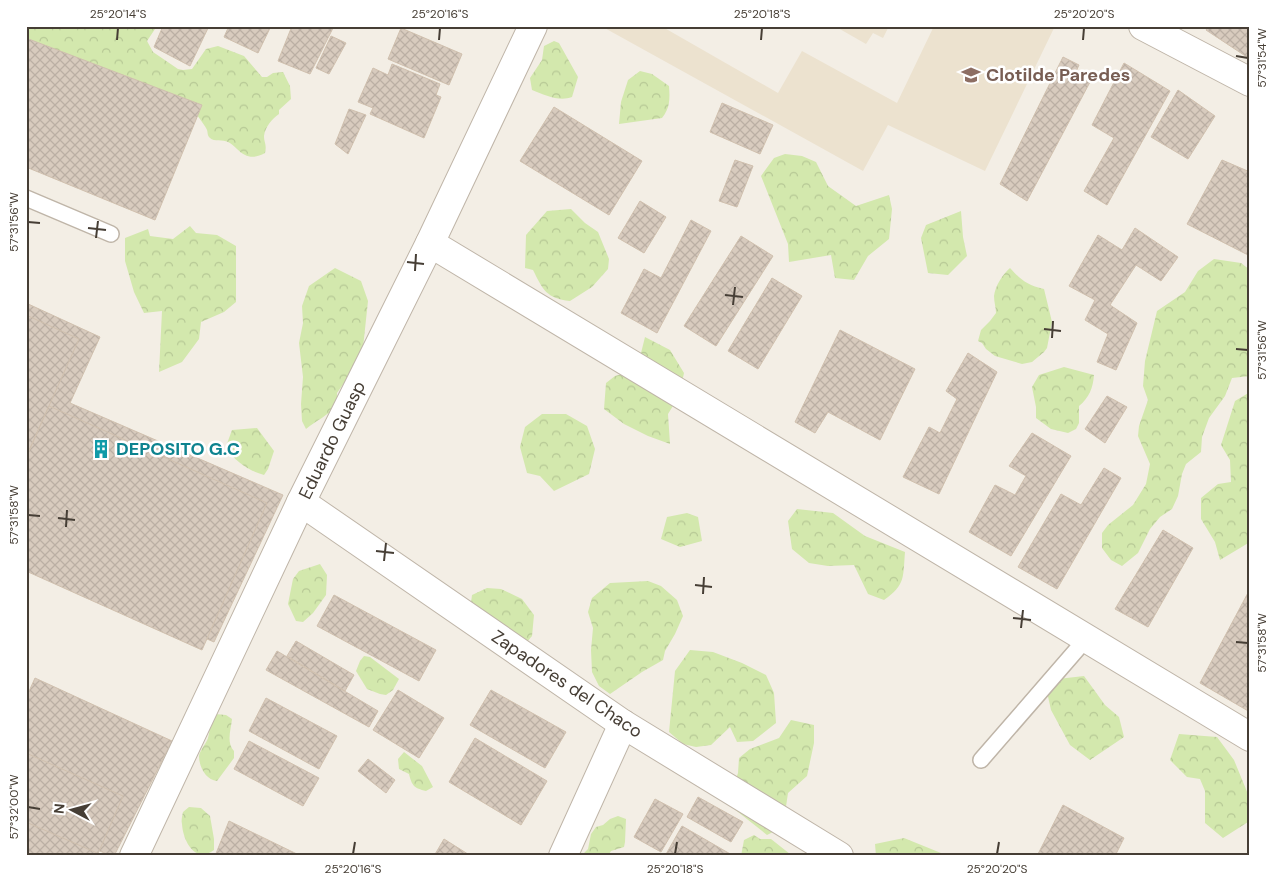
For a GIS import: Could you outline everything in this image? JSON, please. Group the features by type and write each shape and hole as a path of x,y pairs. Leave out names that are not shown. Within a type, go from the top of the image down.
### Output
{"street":[{"name":"Eduardo Guasp","path":"134,856 301,502 430,243 533,26"},
{"path":"1143,26 1250,82"},
{"path":"430,243 1250,737"},
{"name":"Zapadores del Chaco","path":"301,502 623,724 838,856"},
{"path":"562,856 623,724"}],"lane":[{"path":"26,198 111,234"},
{"path":"981,760 1086,639"}],"shaded area":[{"path":"601,26 661,26 778,93 802,51 897,103 934,26 1055,26 985,171 888,125 863,171"},
{"path":"839,26 889,26 883,38 873,33 866,44 838,28"}],"green space":[{"path":"26,26 157,26 147,41 153,52 178,69 192,69 206,49 218,46 244,56 262,77 283,72 290,86 291,99 279,110 279,114 266,129 264,136 265,153 254,157 247,156 228,142 210,138 197,115 186,109 26,77"},
{"path":"554,41 559,43 578,77 572,97 562,99 532,90 530,78 542,60 544,46"},
{"path":"640,71 652,74 669,86 667,111 662,118 619,124 621,102 628,80"},
{"path":"785,154 802,156 816,162 828,186 856,206 889,195 892,209 889,239 868,256 854,280 835,278 831,255 789,262 788,244 761,176 774,158"},
{"path":"571,209 585,223 598,232 609,259 608,269 592,287 570,301 550,295 543,288 533,270 525,268 526,235 547,211"},
{"path":"961,211 967,256 948,275 928,273 921,238 926,225"},
{"path":"190,226 196,233 217,235 236,246 236,302 224,312 201,322 199,339 182,362 159,372 162,311 144,313 134,292 125,261 125,238 148,229 150,236 173,239"},
{"path":"1214,259 1241,263 1250,270 1250,376 1232,378 1225,396 1209,418 1202,437 1201,452 1186,464 1178,496 1172,509 1160,517 1150,529 1138,553 1122,566 1111,560 1102,548 1102,533 1108,525 1133,505 1146,484 1150,464 1138,436 1139,426 1148,400 1143,386 1145,361 1157,311 1185,292 1198,271"},
{"path":"335,268 361,281 368,301 362,357 337,393 337,406 306,429 302,421 303,377 299,343 303,323 302,306 309,286"},
{"path":"1010,268 1025,282 1044,289 1052,322 1047,348 1032,362 1022,364 995,356 978,341 981,330 996,313 994,298 996,288"},
{"path":"645,337 670,350 684,373 679,396 668,414 670,444 624,424 604,409 606,383 615,376 622,374 640,357"},
{"path":"1064,367 1094,375 1090,392 1079,406 1079,423 1076,429 1068,433 1051,429 1036,418 1032,387 1039,375"},
{"path":"1250,392 1250,542 1220,560 1215,542 1201,519 1201,498 1218,484 1231,482 1230,460 1221,445 1235,401"},
{"path":"542,414 566,414 587,426 595,449 589,474 554,491 540,476 527,473 520,447 525,427"},
{"path":"257,428 274,451 264,475 252,471 243,465 225,449 232,430"},
{"path":"797,509 833,513 865,536 905,552 900,585 884,600 868,594 854,565 828,566 809,563 792,549 788,521"},
{"path":"687,513 698,517 702,541 680,547 661,539 667,517"},
{"path":"320,564 327,575 326,595 313,613 303,622 296,621 288,604 293,579 299,571"},
{"path":"648,581 661,586 677,600 683,616 665,651 663,660 610,694 599,686 592,672 593,628 588,612 592,598 610,583"},
{"path":"487,588 501,589 522,599 534,615 532,636 517,654 468,628 472,595"},
{"path":"690,650 713,652 766,675 774,693 776,723 753,741 737,742 730,727 711,745 696,747 683,744 669,732 675,671"},
{"path":"364,656 370,657 399,679 393,690 386,695 367,689 356,671"},
{"path":"1084,676 1105,705 1119,717 1124,737 1090,760 1070,745 1051,710 1047,692 1058,679"},
{"path":"215,714 226,715 232,719 230,744 234,751 234,758 217,781 206,776 200,764 199,756 208,738 211,717"},
{"path":"791,720 814,725 814,743 807,776 788,793 783,827 767,835 733,808 731,794 738,773 739,758 750,749 779,738"},
{"path":"1179,734 1217,737 1234,760 1250,799 1250,818 1248,822 1223,838 1205,823 1205,791 1200,779 1187,777 1170,760"},
{"path":"404,752 422,766 433,787 426,791 416,787 409,774 399,769 398,759"},
{"path":"189,807 201,808 210,816 214,850 207,854 201,854 191,849 185,837 182,818 183,812"},
{"path":"618,816 626,819 624,847 611,851 608,856 581,856 588,849 591,834 596,827"},
{"path":"754,835 760,839 771,839 791,856 741,856 744,840"},
{"path":"904,838 941,853 966,856 876,856 875,844"}],"building":[{"path":"163,26 209,26 190,66 154,47"},
{"path":"229,26 271,26 258,53 224,37"},
{"path":"292,26 329,26 333,28 310,74 278,61"},
{"path":"1209,26 1250,26 1250,59 1206,30"},
{"path":"401,28 462,54 449,85 388,59"},
{"path":"331,36 346,43 329,74 316,68"},
{"path":"26,38 202,105 155,220 26,167"},
{"path":"1063,57 1079,65 1074,76 1090,82 1027,201 1000,184"},
{"path":"1124,63 1170,91 1107,205 1084,191 1114,138 1092,125"},
{"path":"392,64 440,84 436,95 441,97 424,138 370,114 373,108 358,102 373,68 388,75"},
{"path":"1178,90 1215,116 1188,159 1151,137"},
{"path":"722,103 773,125 760,154 710,132"},
{"path":"554,107 642,161 609,215 520,161"},
{"path":"349,109 366,115 348,154 335,144"},
{"path":"735,160 753,166 737,207 719,201"},
{"path":"1222,160 1250,172 1250,256 1187,224"},
{"path":"640,201 666,217 644,253 618,238"},
{"path":"691,220 711,231 657,333 621,313 644,269 661,278"},
{"path":"1135,228 1178,257 1161,281 1136,265 1110,305 1137,323 1116,370 1097,362 1108,334 1085,320 1095,300 1069,286 1098,235 1122,250"},
{"path":"741,236 773,256 716,346 684,326"},
{"path":"772,278 802,296 758,369 728,351"},
{"name":"DEPOSITO G.C","path":"26,303 100,337 70,403 283,495 214,642 26,561"},
{"path":"26,315 79,339 26,457"},
{"path":"840,330 915,369 880,440 828,412 815,433 795,422"},
{"path":"968,353 997,372 939,494 903,477 929,427 940,433 957,399 946,391"},
{"path":"1107,396 1127,407 1105,443 1085,429"},
{"name":"DEPOSITO G.C","path":"49,406 267,503 202,650 26,571 26,458"},
{"path":"1032,433 1071,456 1011,556 969,532 995,485 1015,495 1026,476 1009,466"},
{"path":"1104,468 1121,478 1057,589 1018,567 1061,494 1081,505"},
{"path":"1163,530 1193,548 1148,627 1115,609"},
{"path":"1250,589 1250,712 1200,683"},
{"path":"334,595 436,650 419,681 317,626"},
{"path":"296,641 354,675 345,691 287,656"},
{"path":"277,651 378,711 369,727 266,670"},
{"path":"35,678 172,741 114,856 26,818 26,698"},
{"path":"398,690 444,718 419,758 373,730"},
{"path":"491,690 566,732 545,768 470,725"},
{"path":"266,698 337,736 319,769 249,731"},
{"path":"475,738 547,781 521,825 449,782"},
{"path":"249,741 319,778 303,806 234,769"},
{"path":"26,753 123,796 97,856 26,856"},
{"path":"368,759 395,780 386,793 358,771"},
{"path":"698,797 743,822 731,842 687,817"},
{"path":"655,799 683,814 661,852 634,837"},
{"path":"1063,805 1124,838 1115,856 1037,856"},
{"path":"229,821 301,856 215,856"},
{"path":"26,822 104,856 26,856"},
{"path":"682,826 732,855 732,856 665,856"},
{"path":"444,839 471,856 434,856"}],"place":[{"name":"Clotilde Paredes","path":"971,75"},
{"name":"DEPOSITO G.C","path":"101,449"}]}
